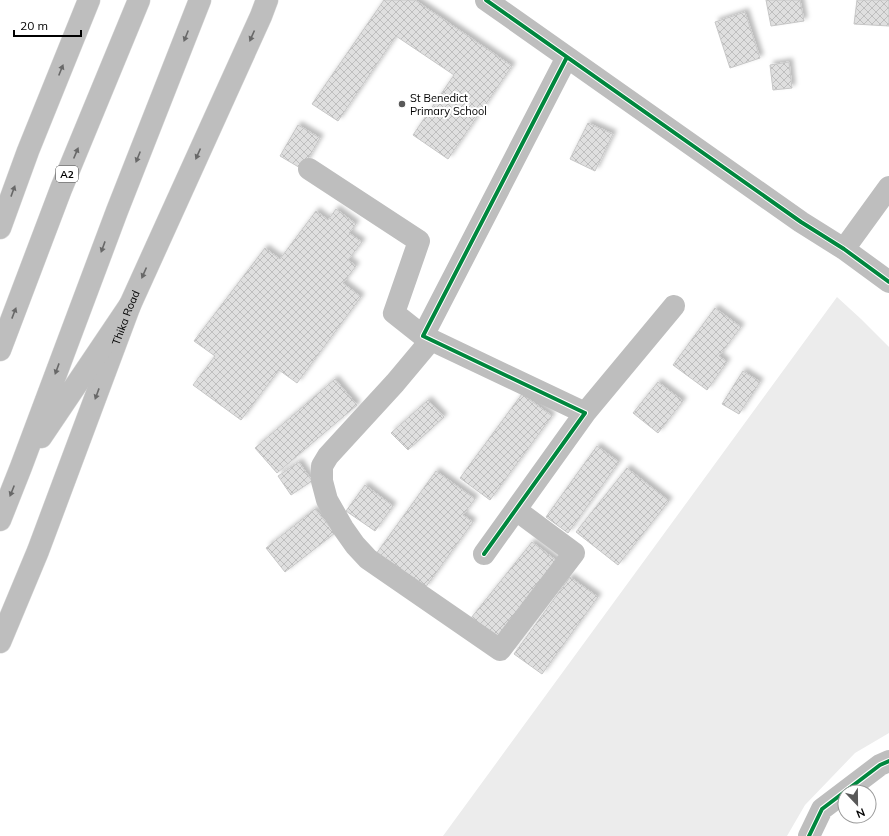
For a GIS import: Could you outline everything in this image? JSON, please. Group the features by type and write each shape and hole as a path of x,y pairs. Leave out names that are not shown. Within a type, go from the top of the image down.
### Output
{"main road":[{"path":"0,228 28,151 89,0"},
{"name":"A2","path":"0,350 61,189 139,0"},
{"path":"0,520 117,211 200,0"},
{"name":"Thika Road","path":"0,642 38,551 130,305 267,0"},
{"path":"487,0 567,58 801,222 844,249 889,282"},
{"path":"516,510 574,553 500,650 368,559 355,545 326,500 322,481 322,466 328,456 394,383 427,338 567,58"},
{"path":"309,169 419,241 394,313 427,338 585,413"},
{"path":"844,249 889,187"},
{"path":"21,467 130,305"},
{"path":"484,554 585,413 674,306"},
{"path":"809,836 822,809 880,765 889,761"}],"shaded area":[{"path":"837,297 889,347 889,733 855,753 805,805 787,836 443,836"}],"building":[{"path":"384,0 415,0 512,66 448,159 413,135 454,75 396,36 338,121 312,104"},
{"path":"766,0 800,0 804,21 771,26"},
{"path":"857,0 889,0 889,26 854,24"},
{"path":"745,12 760,58 730,68 715,22"},
{"path":"789,62 792,88 773,90 770,65"},
{"path":"588,123 613,134 595,171 570,159"},
{"path":"298,125 320,138 302,169 280,156"},
{"path":"336,209 356,224 349,233 362,242 348,260 356,266 343,283 361,297 297,383 279,370 241,420 193,385 215,356 194,341 265,248 280,259 316,211 328,220"},
{"path":"715,308 741,327 719,356 727,362 707,390 673,365"},
{"path":"743,371 760,382 739,414 722,404"},
{"path":"335,379 357,405 277,473 255,448"},
{"path":"658,382 683,401 658,433 633,413"},
{"path":"522,394 552,416 490,500 460,478"},
{"path":"428,400 444,417 408,450 391,433"},
{"path":"597,446 619,462 568,533 546,517"},
{"path":"299,462 312,481 291,495 278,476"},
{"path":"627,468 669,501 618,565 576,532"},
{"path":"436,471 475,499 463,515 473,522 425,588 376,554"},
{"path":"365,485 393,506 375,531 346,511"},
{"path":"315,509 335,533 285,572 266,548"},
{"path":"532,542 561,564 500,641 471,618"},
{"path":"570,577 598,597 542,674 514,654"}],"cycle path":[{"path":"486,0 801,222 844,249 889,282"},
{"path":"484,554 585,413 423,336 567,57"},
{"path":"809,836 822,809 880,765 889,761"}],"place":[{"name":"St Benedict Primary School","path":"402,104"}]}
